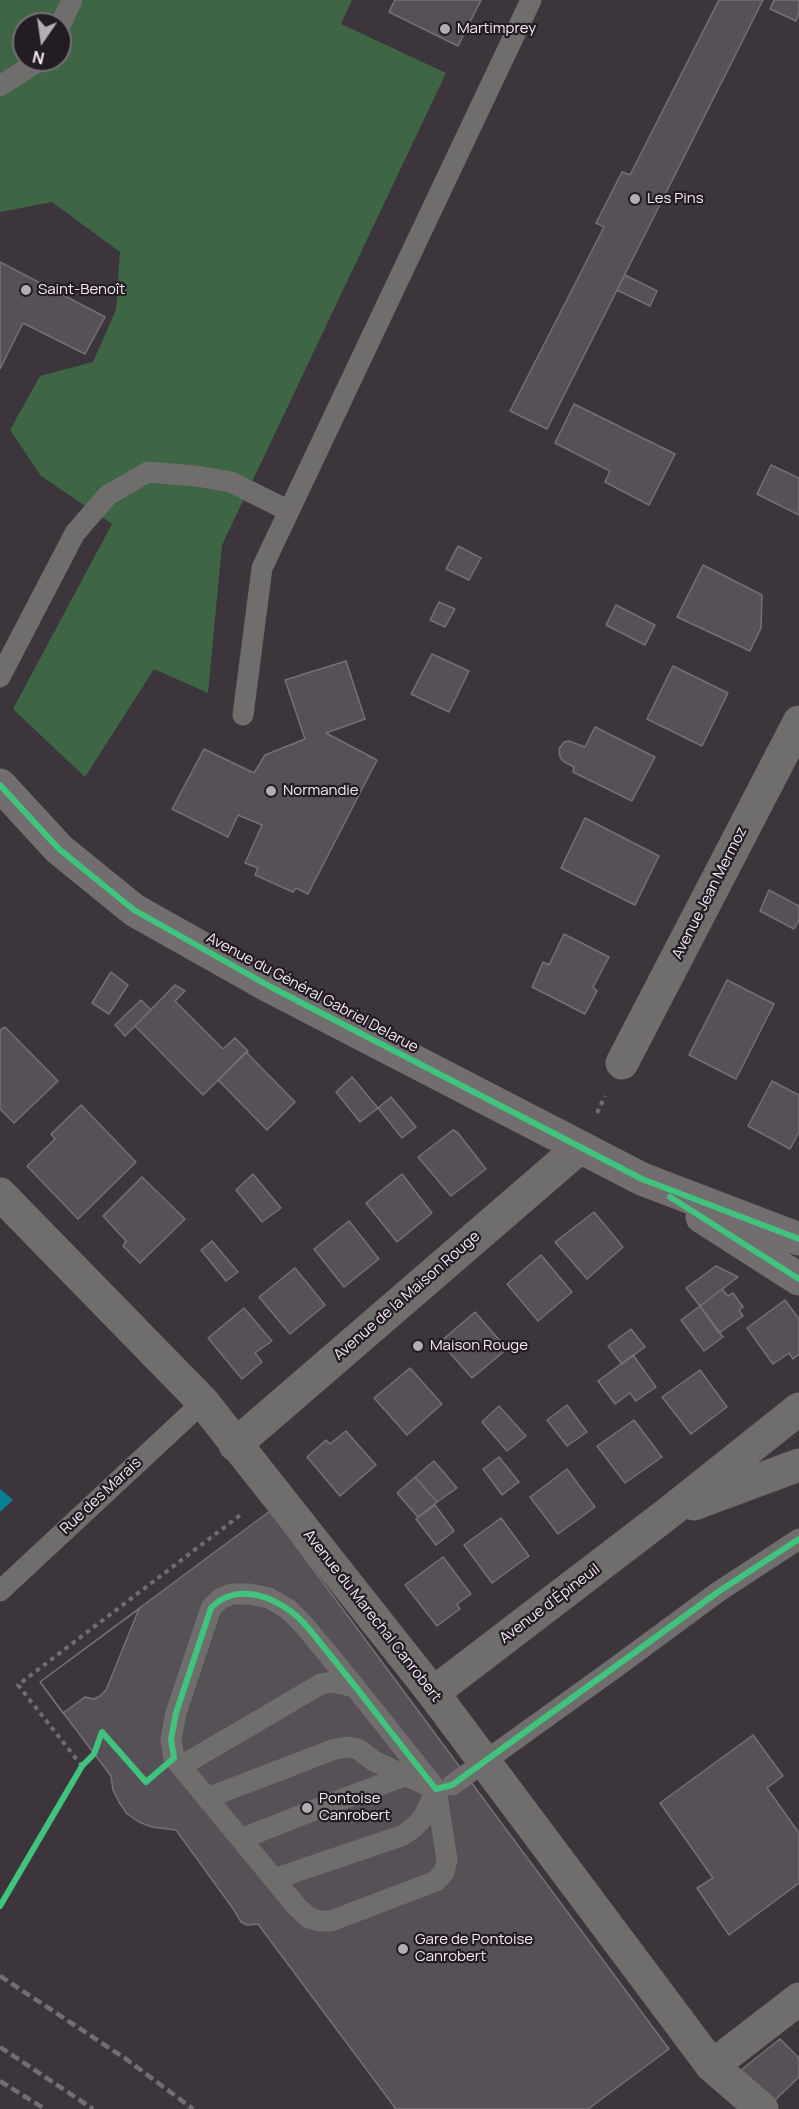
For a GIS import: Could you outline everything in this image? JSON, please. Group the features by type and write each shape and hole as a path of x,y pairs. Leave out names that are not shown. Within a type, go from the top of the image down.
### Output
{"main road":[{"name":"Avenue du Général Gabriel Delarue","path":"0,785 59,849 134,910 268,986 642,1179"},
{"path":"642,1179 799,1239"},
{"path":"642,1179 799,1279"}],"street":[{"name":"Avenue Jean Mermoz","path":"622,1063 799,722"},
{"name":"Avenue de la Maison Rouge","path":"235,1445 579,1148"},
{"name":"Avenue du Marechal Canrobert","path":"0,1194 202,1402 433,1693 712,2066 762,2109"},
{"name":"Avenue d'Épineuil","path":"433,1693 667,1514 799,1409"},
{"name":"Avenue d'Épineuil","path":"667,1514 799,1465"},
{"path":"712,2066 799,1999"}],"lane":[{"path":"243,715 262,568 531,0"},
{"path":"0,86 22,72"},
{"path":"0,677 75,532 108,495 148,472 231,482 289,511"},
{"name":"Rue des Marais","path":"0,1591 202,1402"},
{"path":"274,1879 401,1836 414,1829 444,1787 612,1670 718,1592 799,1539"},
{"path":"232,1594 250,1594 269,1598 288,1608 444,1787 447,1860 444,1872 436,1881 331,1921 309,1918 297,1907 174,1758 171,1739 176,1713 211,1608 220,1599 232,1594"},
{"path":"181,1766 321,1684 344,1683 355,1687"},
{"path":"207,1798 335,1749 347,1747 358,1749 374,1761 407,1775 444,1787"},
{"path":"241,1839 407,1775"}],"path":[{"path":"579,1148 622,1063"},
{"path":"82,1766 18,1685 248,1509"},
{"path":"0,1906 82,1766 94,1754"}],"green space":[{"path":"0,0 352,0 341,24 446,73 222,545 208,693 154,669 85,777 13,709 112,524 41,476 10,430 40,376 93,362 116,310 120,252 52,202 0,212"}],"water":[{"path":"0,1489 13,1500 0,1512"}],"building":[{"name":"Martimprey","path":"395,0 481,0 458,46 389,12"},
{"name":"Les Pins","path":"719,0 763,0 547,429 510,411 604,227 596,223 622,172 630,175"},
{"path":"774,0 799,0 799,13 796,21 770,9"},
{"name":"Saint-Benoît","path":"0,262 105,317 85,354 23,323 0,369"},
{"path":"625,275 657,291 650,306 617,290"},
{"path":"574,404 675,454 649,505 605,482 610,471 555,443"},
{"path":"771,465 799,478 799,515 757,494"},
{"path":"458,546 481,558 469,580 446,569"},
{"path":"703,565 762,595 761,628 750,651 677,617"},
{"path":"439,602 455,609 445,627 430,620"},
{"path":"616,605 655,625 645,645 606,625"},
{"path":"432,654 469,671 449,712 411,694"},
{"name":"Normandie","path":"346,661 365,719 326,733 377,760 308,894 296,888 293,892 255,875 258,868 245,863 262,825 238,815 228,837 172,809 204,749 254,773 265,755 305,739 285,680"},
{"path":"673,666 728,693 702,746 647,719"},
{"path":"595,727 655,757 632,801 573,772 574,767 560,757 559,749 564,742 569,741 585,747"},
{"path":"585,818 659,856 635,905 561,868"},
{"path":"769,890 799,906 799,920 794,929 760,911"},
{"path":"564,934 609,957 593,987 597,991 585,1014 532,987 543,962 549,965"},
{"path":"111,972 128,985 109,1014 92,1003"},
{"path":"727,980 774,1004 736,1079 689,1055"},
{"path":"175,985 185,991 175,1001 223,1049 235,1038 248,1051 203,1095 135,1026"},
{"path":"141,1000 151,1010 125,1036 115,1025"},
{"path":"5,1027 58,1081 14,1123 0,1109 0,1030"},
{"path":"246,1052 295,1102 267,1130 218,1080"},
{"path":"352,1077 378,1108 360,1122 336,1092"},
{"path":"772,1081 799,1095 799,1132 790,1149 748,1126"},
{"path":"391,1097 416,1127 402,1138 378,1108"},
{"path":"81,1105 136,1162 78,1219 27,1166 55,1139 51,1134"},
{"path":"453,1130 458,1133 486,1169 451,1196 418,1157"},
{"path":"253,1174 281,1208 262,1222 236,1190"},
{"path":"402,1174 432,1213 397,1242 366,1203"},
{"path":"142,1177 185,1219 140,1263 123,1246 126,1241 103,1216"},
{"path":"594,1212 623,1247 587,1279 555,1242"},
{"path":"349,1221 379,1259 344,1287 314,1249"},
{"path":"212,1241 238,1272 226,1281 201,1250"},
{"path":"541,1255 572,1292 538,1321 507,1284"},
{"path":"716,1266 738,1277 700,1306 686,1288"},
{"path":"295,1268 325,1305 290,1334 259,1297"},
{"path":"722,1289 728,1296 733,1293 743,1307 739,1310 743,1316 719,1333 700,1306"},
{"path":"785,1300 799,1319 799,1354 793,1359 789,1353 773,1364 747,1328"},
{"path":"700,1306 723,1337 704,1351 681,1320"},
{"path":"244,1308 272,1341 255,1353 262,1362 242,1379 208,1338"},
{"path":"475,1312 507,1349 472,1378 440,1342"},
{"path":"631,1329 645,1347 622,1364 608,1346"},
{"path":"633,1355 656,1387 636,1401 630,1393 615,1404 598,1381"},
{"path":"410,1368 442,1404 407,1435 374,1398"},
{"path":"700,1370 727,1407 691,1434 662,1397"},
{"path":"567,1405 587,1432 567,1446 547,1420"},
{"path":"499,1406 526,1436 507,1451 482,1422"},
{"path":"634,1420 662,1457 625,1483 597,1446"},
{"path":"346,1431 376,1465 340,1496 307,1457 326,1440 330,1444"},
{"path":"499,1457 519,1482 502,1495 483,1469"},
{"path":"434,1461 457,1488 437,1502 415,1477"},
{"path":"567,1469 595,1507 558,1534 530,1497"},
{"path":"415,1477 437,1502 418,1517 397,1493"},
{"path":"435,1505 454,1531 436,1545 416,1519"},
{"name":"Pontoise Canrobert","path":"270,1511 669,2049 588,2109 396,2109 258,1924 247,1925 241,1922 176,1830 152,1827 127,1814 113,1790 111,1776 40,1682"},
{"path":"501,1518 529,1556 492,1583 464,1545"},
{"path":"443,1557 471,1594 457,1604 460,1609 437,1626 405,1585"},
{"path":"139,1609 106,1690 94,1699 85,1697 63,1713 40,1682"},
{"path":"753,1735 783,1776 767,1788 799,1833 799,1883 729,1935 697,1888 713,1878 660,1803"},
{"path":"780,2039 799,2058 799,2077 775,2100 741,2070"}],"railway":[{"path":"0,1976 126,2059 193,2109"},
{"path":"0,2047 93,2109"},
{"path":"0,2081 45,2109"}],"cycle path":[{"path":"0,785 59,849 134,910 269,986 642,1179 799,1239"},
{"path":"670,1197 799,1279"},
{"path":"0,1906 82,1766 94,1754 102,1732 146,1782 174,1758 171,1739 176,1713 211,1608 228,1596 247,1594 267,1598 299,1618 436,1789 452,1785 718,1592 799,1539"}],"place":[{"name":"Martimprey","path":"445,29"},
{"name":"Les Pins","path":"635,199"},
{"name":"Saint-Benoît","path":"26,290"},
{"name":"Normandie","path":"271,791"},
{"name":"Maison Rouge","path":"418,1346"},
{"name":"Pontoise Canrobert","path":"307,1808"},
{"name":"Gare de Pontoise Canrobert","path":"403,1949"}]}
